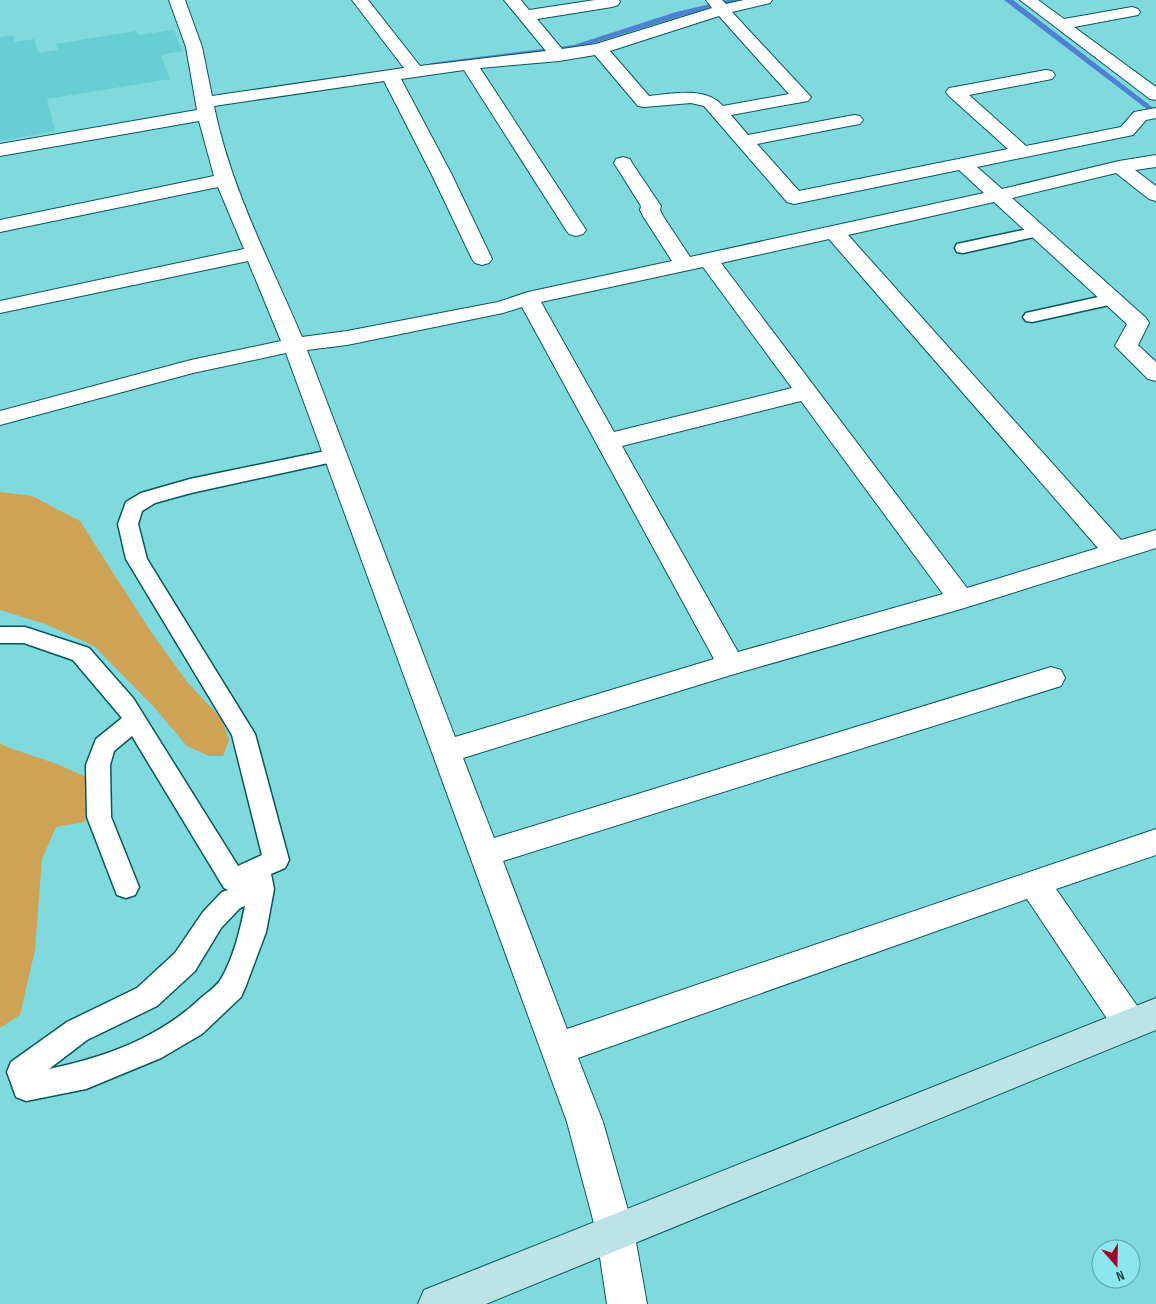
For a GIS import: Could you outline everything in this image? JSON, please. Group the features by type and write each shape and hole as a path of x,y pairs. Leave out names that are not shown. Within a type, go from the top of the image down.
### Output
{"street":[{"path":"177,0 194,48 210,132 225,180 294,345 585,1122 615,1231 627,1304"},
{"path":"360,0 416,72"},
{"path":"512,0 556,52"},
{"path":"0,150 206,108 390,75 556,52 599,49 718,5 764,0"},
{"path":"1028,0 1156,94"},
{"path":"525,16 612,2"},
{"path":"718,5 802,97 719,112"},
{"path":"1061,24 1132,12"},
{"path":"599,49 644,102 691,98 710,102 794,198 1127,131 1140,116 1156,113"},
{"path":"469,65 576,230"},
{"path":"390,75 442,175 482,259"},
{"path":"1022,152 955,92 1046,75"},
{"path":"1134,79 1156,75"},
{"path":"744,141 854,120"},
{"path":"0,418 192,367 294,345 347,338 493,309 528,298 684,263 835,233 1156,161"},
{"path":"623,163 651,206 652,216 684,263"},
{"path":"964,164 1138,323 1126,346 1156,374"},
{"path":"1119,168 1156,195"},
{"path":"0,226 225,180"},
{"path":"446,752 731,664 1142,548 835,233"},
{"path":"0,307 255,252"},
{"path":"707,258 961,599"},
{"path":"528,298 731,664"},
{"path":"607,442 807,392"},
{"path":"484,854 1051,678"},
{"path":"558,1049 1156,842"},
{"path":"438,1304 1143,1019 1034,883"}],"lane":[{"path":"963,248 1037,232"},
{"path":"1032,318 1112,299"},
{"path":"259,879 253,932 232,988 192,1025 151,1049 86,1075 26,1087 21,1072 77,1031 147,997 186,962 212,920 231,900 259,879 276,860 243,734 137,559 128,524 134,508 148,498 190,486 335,455"},
{"path":"0,635 25,635 81,654 125,704 233,880 259,879"},
{"path":"126,887 99,816 98,765 104,746 136,721"}],"shaded area":[{"path":"174,30 182,51 161,55 170,79 47,99 55,131 0,141 0,37 13,35 15,42 34,39 38,53 58,50 56,44 136,31 138,35"},
{"path":"0,492 32,496 80,521 149,629 188,683 221,718 229,740 223,756 209,756 187,746 154,707 94,646 45,624 0,610"},
{"path":"0,743 57,764 95,781 92,805 84,822 56,827 42,859 35,950 20,1015 0,1028"}],"waterway":[{"path":"431,65 575,47 679,14 736,0"},
{"path":"1008,0 1156,114"}]}
